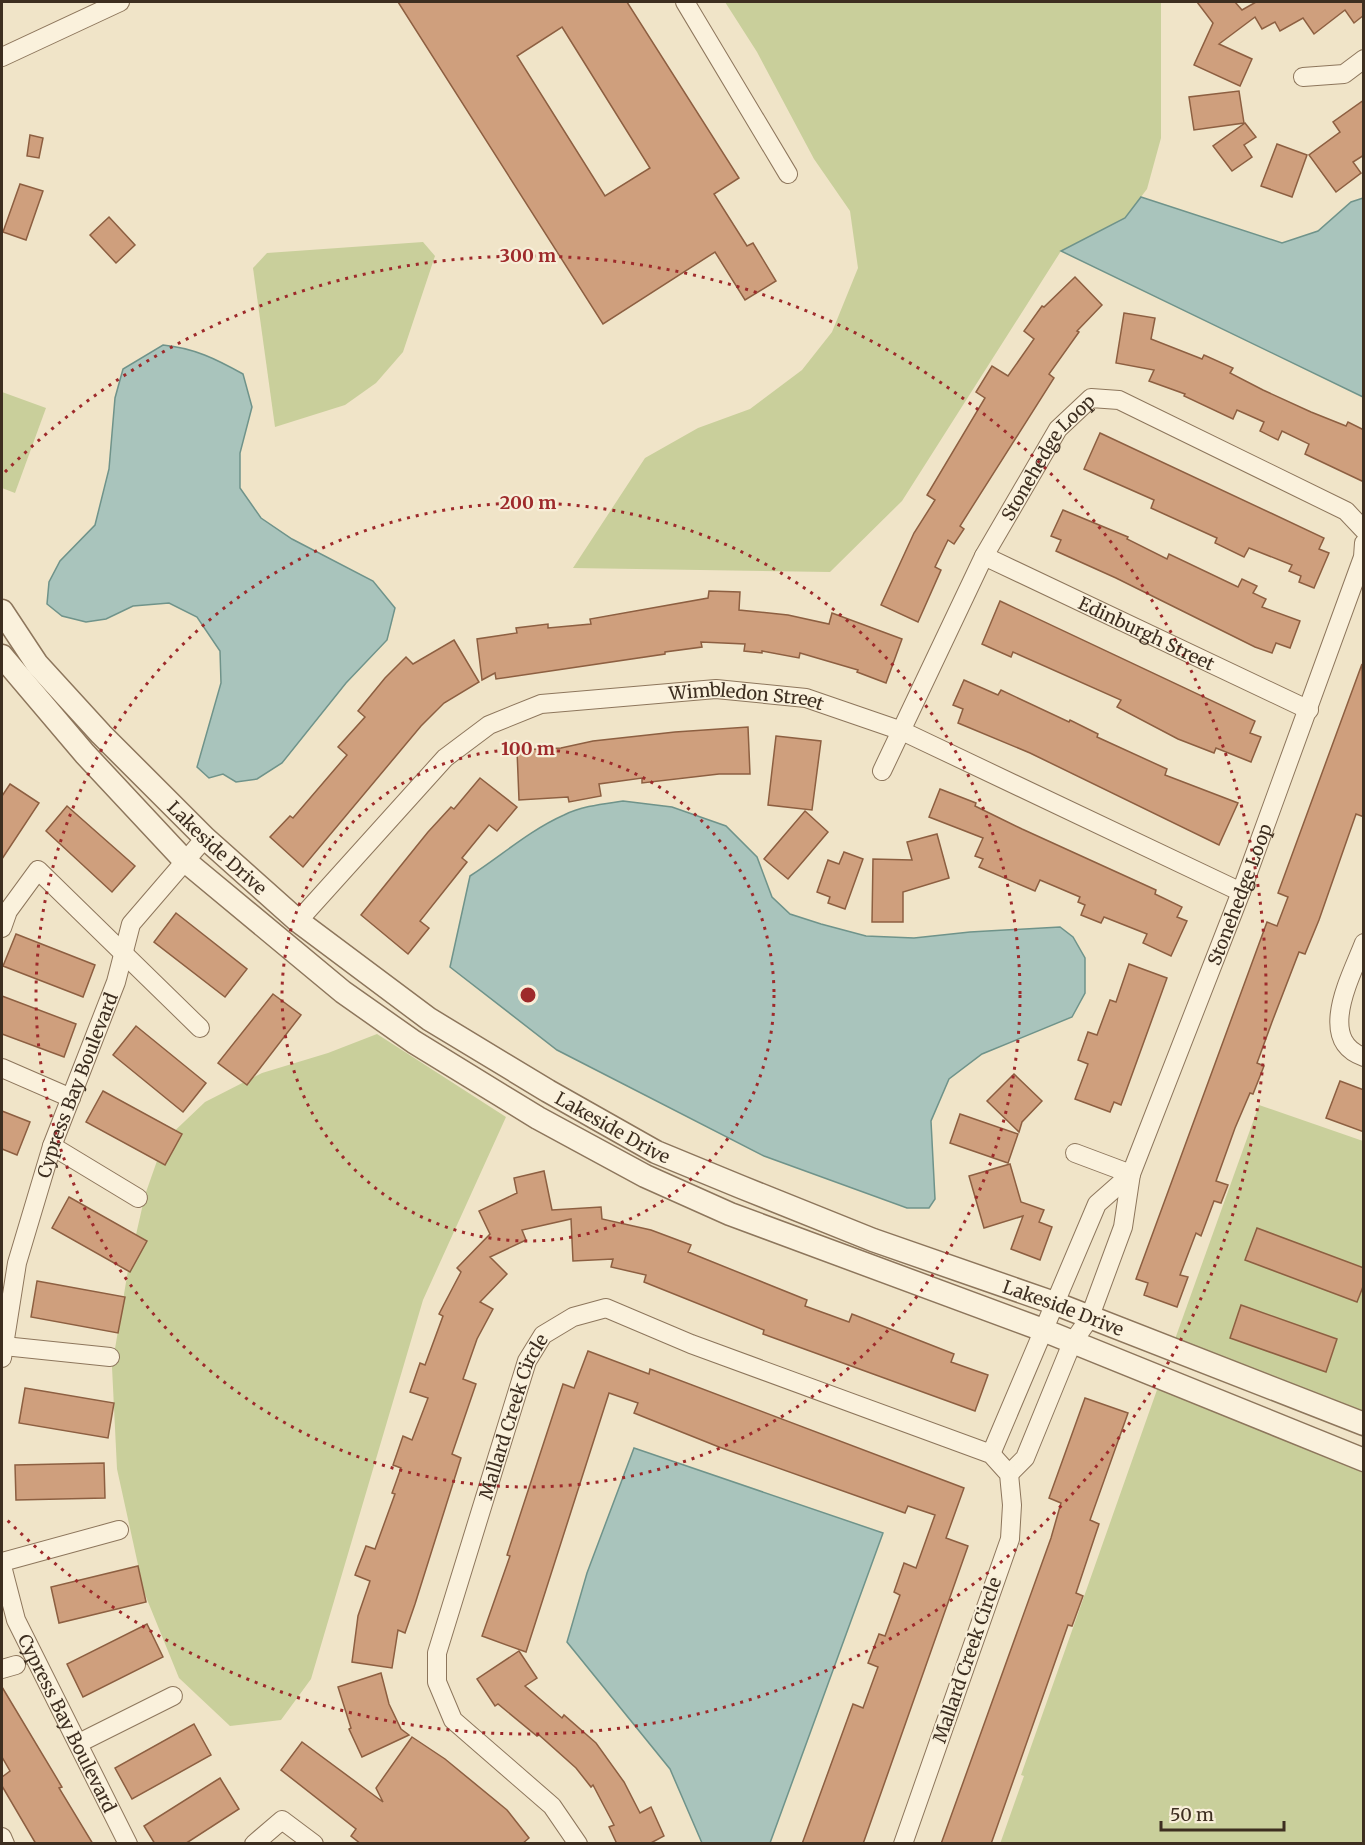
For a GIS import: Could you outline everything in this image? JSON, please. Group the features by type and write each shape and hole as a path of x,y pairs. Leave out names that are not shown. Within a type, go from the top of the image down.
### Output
{"street":[{"path":"2,57 120,2"},
{"path":"685,2 788,174"},
{"path":"1303,77 1344,74 1364,59"},
{"name":"Stonehedge Loop","path":"882,771 984,556 1058,429 1091,398 1119,400 1346,511 1364,530"},
{"name":"Stonehedge Loop","path":"1072,1343 1089,1319 1123,1227 1131,1174 1309,710 1363,557 1364,543"},
{"name":"Edinburgh Street","path":"984,556 1309,710"},
{"name":"Lakeside Drive","path":"2,611 37,664 100,734 205,837 298,921 429,1019 548,1091 656,1152 873,1240 1054,1303 1089,1319 1364,1424"},
{"name":"Lakeside Drive","path":"2,656 85,754 184,860 344,992 414,1042 538,1118 645,1176 730,1214 1043,1330 1364,1460"},
{"name":"Wimbledon Street","path":"298,921 445,758 489,725 541,705 716,689 806,698 902,731 1241,892"},
{"name":"Cypress Bay Boulevard","path":"3,1352 9,1260 116,982 131,924 205,837"},
{"path":"2,928 8,911 38,870 200,1028"},
{"path":"1364,943 1339,1012 1341,1038 1364,1057"},
{"path":"2,1068 71,1098"},
{"path":"52,1146 138,1198"},
{"path":"1075,1153 1131,1174"},
{"name":"Stonehedge Loop","path":"1043,1330 1097,1204 1131,1174"},
{"name":"Mallard Creek Circle","path":"578,1844 552,1806 453,1720 437,1682 437,1653 527,1361 543,1335 573,1317 606,1308 691,1344 991,1454 1009,1474 1012,1505 1010,1539 903,1844"},
{"path":"991,1454 1043,1330"},
{"path":"1009,1474 1025,1458 1072,1343"},
{"path":"3,1352 110,1357"},
{"path":"2,1564 119,1530"},
{"name":"Cypress Bay Boulevard","path":"2,1564 16,1620 128,1844"},
{"path":"79,1743 173,1696"},
{"path":"255,1844 282,1820 314,1844"},
{"path":"2,1837 5,1844"}],"green space":[{"path":"725,2 1161,2 1161,138 1147,189 1125,218 1061,251 902,501 830,572 573,568 645,458 698,428 750,409 802,370 832,332 858,268 850,211 814,159 757,52"},
{"path":"423,242 435,256 403,352 376,383 345,405 275,427 253,268 267,253"},
{"path":"2,392 46,408 15,493 2,488"},
{"path":"377,1034 506,1117 423,1300 311,1679 281,1720 230,1726 179,1678 144,1592 117,1469 112,1367 128,1270 145,1195 164,1141 205,1102 262,1073 328,1053"},
{"path":"1259,1105 1363,1141 1363,1415 1174,1342"},
{"path":"1158,1387 1363,1469 1363,1843 1000,1844 1024,1776 1021,1775"}],"water":[{"path":"1141,197 1282,243 1318,231 1351,202 1363,198 1363,397 1061,251 1125,218"},
{"path":"163,345 204,355 243,374 252,407 240,453 240,488 261,518 292,539 373,581 395,608 387,640 346,683 282,763 257,779 236,782 223,774 209,778 197,767 221,683 220,651 197,617 169,603 133,606 106,619 86,622 62,616 47,604 49,582 60,561 95,525 109,469 115,398 123,369"},
{"path":"623,801 672,807 726,826 757,857 772,897 790,914 821,924 866,936 914,938 1060,927 1073,937 1085,958 1085,993 1072,1017 982,1054 949,1079 931,1121 935,1199 929,1208 907,1208 764,1156 557,1050 450,967 470,876 551,821 578,809"},
{"path":"634,1448 883,1533 770,1843 702,1843 670,1769 567,1642 587,1573"}],"building":[{"path":"398,2 627,2 739,178 714,194 747,246 753,243 776,281 745,300 715,252 603,324","holes":["562,27 650,168 605,196 517,56"]},
{"path":"1197,2 1235,2 1242,10 1256,2 1364,2 1364,15 1354,23 1345,10 1314,34 1303,18 1280,31 1275,22 1262,29 1255,17 1219,44 1252,59 1240,86 1194,65 1213,23"},
{"path":"1239,91 1244,123 1194,130 1189,97"},
{"path":"1364,100 1364,155 1353,162 1361,173 1336,192 1309,155 1340,132 1333,122"},
{"path":"1245,123 1256,137 1244,145 1252,157 1232,171 1213,146"},
{"path":"30,135 43,138 39,158 27,156"},
{"path":"1277,144 1307,155 1292,197 1261,186"},
{"path":"20,184 43,191 26,240 3,232"},
{"path":"109,217 135,245 116,263 90,235"},
{"path":"1075,277 1102,305 1077,331 1079,332 1049,374 1054,378 960,526 964,529 954,544 948,540 935,567 941,570 918,622 881,605 914,533 935,500 927,495 985,398 976,392 992,366 1008,376 1034,339 1024,331 1042,306 1044,307"},
{"path":"1124,313 1155,318 1151,339 1202,359 1204,355 1233,368 1230,373 1263,390 1346,426 1348,422 1364,430 1364,482 1305,454 1309,444 1282,431 1278,440 1260,431 1264,422 1237,410 1233,419 1184,396 1185,394 1149,381 1154,370 1116,363"},
{"path":"1100,433 1324,538 1319,549 1329,553 1314,588 1299,582 1301,576 1289,571 1292,565 1249,548 1244,557 1215,543 1217,538 1151,508 1154,500 1084,469"},
{"path":"1063,510 1128,537 1127,539 1167,559 1169,554 1238,587 1242,579 1257,586 1253,593 1266,599 1262,607 1300,621 1290,648 1276,643 1272,653 1255,647 1056,551 1061,540 1051,536"},
{"path":"709,591 740,592 739,610 788,615 829,624 832,613 902,639 886,683 857,672 858,670 800,653 799,658 762,651 762,653 744,651 745,644 701,642 702,647 665,652 665,654 496,679 495,673 482,680 477,639 517,633 516,628 548,624 548,628 591,624 590,619 708,598"},
{"path":"1000,601 1255,721 1250,733 1261,737 1251,762 1216,748 1214,753 1178,739 1117,707 1121,700 1013,652 1011,657 982,644"},
{"path":"454,640 479,682 444,703 421,726 303,867 270,837 290,816 293,818 347,755 338,747 365,717 358,711 385,678 406,657 413,664"},
{"path":"1362,664 1364,817 1356,814 1319,920 1305,954 1299,952 1272,1022 1257,1063 1264,1066 1253,1094 1250,1093 1235,1128 1216,1181 1228,1185 1221,1203 1214,1201 1201,1236 1196,1233 1180,1275 1188,1277 1177,1307 1144,1295 1148,1283 1136,1279 1267,922 1277,926 1288,897 1278,893"},
{"path":"964,680 998,695 1001,690 1069,722 1070,720 1098,734 1097,737 1167,769 1165,775 1238,803 1219,845 1030,753 958,723 963,709 953,705"},
{"path":"748,727 750,774 719,774 642,783 642,778 599,784 601,796 569,802 568,797 519,800 517,750 561,748 593,741"},
{"path":"776,736 821,741 812,810 768,805"},
{"path":"480,778 517,807 497,831 489,825 462,858 467,862 420,921 429,928 408,954 361,915 428,832 451,807 454,809"},
{"path":"10,784 39,803 2,859 2,796"},
{"path":"940,789 976,803 975,806 1022,829 1156,890 1155,894 1182,907 1177,917 1187,921 1171,956 1143,943 1147,934 1104,917 1101,923 1081,915 1085,905 1078,902 1080,897 1040,880 1035,891 979,867 983,859 975,856 983,838 929,817"},
{"path":"67,806 135,866 112,892 46,831"},
{"path":"805,811 828,832 788,879 764,859"},
{"path":"937,834 949,878 903,892 903,922 872,922 873,859 912,860 907,842"},
{"path":"844,852 863,859 845,909 828,903 830,897 817,892 828,860 839,864"},
{"path":"176,913 247,969 225,997 154,942"},
{"path":"16,934 95,965 83,997 3,966"},
{"path":"1129,964 1167,978 1121,1105 1114,1102 1110,1112 1075,1099 1088,1064 1078,1060 1088,1032 1097,1035 1110,1000 1116,1002"},
{"path":"273,994 301,1015 247,1085 218,1063"},
{"path":"2,996 76,1024 64,1057 2,1034"},
{"path":"136,1026 206,1083 183,1112 113,1055"},
{"path":"1014,1074 1042,1101 1022,1122 1019,1132 987,1101"},
{"path":"1340,1081 1364,1090 1364,1132 1326,1118"},
{"path":"103,1091 182,1134 165,1165 86,1122"},
{"path":"2,1111 30,1122 17,1155 2,1149"},
{"path":"960,1114 1018,1134 1008,1163 950,1143"},
{"path":"1010,1164 1021,1202 1044,1210 1039,1222 1052,1227 1040,1260 1011,1249 1023,1216 984,1228 969,1176"},
{"path":"544,1171 552,1210 601,1207 602,1219 651,1230 691,1245 688,1252 807,1300 805,1306 849,1322 852,1314 954,1354 951,1362 988,1375 975,1411 763,1334 764,1330 644,1282 646,1275 611,1267 613,1259 573,1261 571,1219 522,1230 526,1240 490,1257 507,1274 480,1302 493,1309 477,1339 463,1379 476,1384 452,1454 461,1458 405,1633 398,1630 392,1668 352,1662 358,1616 370,1581 355,1575 366,1546 375,1549 395,1494 392,1493 401,1468 393,1465 403,1436 412,1440 428,1398 410,1392 420,1363 425,1365 443,1316 439,1314 461,1272 457,1268 490,1234 479,1211 517,1193 514,1178"},
{"path":"69,1197 147,1241 130,1272 52,1228"},
{"path":"1257,1228 1364,1268 1364,1284 1357,1302 1245,1260"},
{"path":"37,1281 125,1297 118,1333 31,1317"},
{"path":"1241,1305 1337,1339 1326,1372 1230,1338"},
{"path":"588,1351 649,1374 650,1369 964,1488 946,1538 968,1546 863,1844 802,1844 853,1704 863,1708 878,1667 868,1663 879,1634 885,1636 900,1595 894,1592 904,1563 916,1568 935,1515 908,1506 905,1513 719,1447 634,1413 638,1403 609,1393 526,1652 482,1636 510,1556 507,1555 563,1384 574,1388"},
{"path":"25,1388 114,1403 108,1438 19,1423"},
{"path":"1085,1398 1128,1413 1090,1520 1099,1524 1076,1593 1083,1596 1072,1626 1068,1625 991,1844 941,1844 1051,1538 1061,1503 1049,1498"},
{"path":"104,1463 105,1498 16,1500 15,1465"},
{"path":"138,1566 146,1602 59,1623 51,1587"},
{"path":"147,1624 163,1657 83,1697 67,1664"},
{"path":"519,1651 537,1678 525,1686 562,1718 564,1715 596,1743 624,1782 640,1813 651,1807 664,1836 649,1844 617,1844 609,1827 614,1825 593,1785 591,1787 576,1768 539,1735 537,1736 498,1704 495,1706 477,1679"},
{"path":"381,1673 389,1704 401,1729 409,1735 362,1757 349,1729 351,1728 338,1687"},
{"path":"2,1687 93,1844 36,1844 2,1786 2,1777 10,1771 2,1757"},
{"path":"194,1724 211,1755 132,1799 115,1768"},
{"path":"412,1737 445,1759 507,1810 529,1838 522,1844 361,1844 351,1836 356,1829 281,1770 302,1742 383,1802 376,1788"},
{"path":"220,1778 239,1809 185,1844 155,1844 144,1826"}]}
